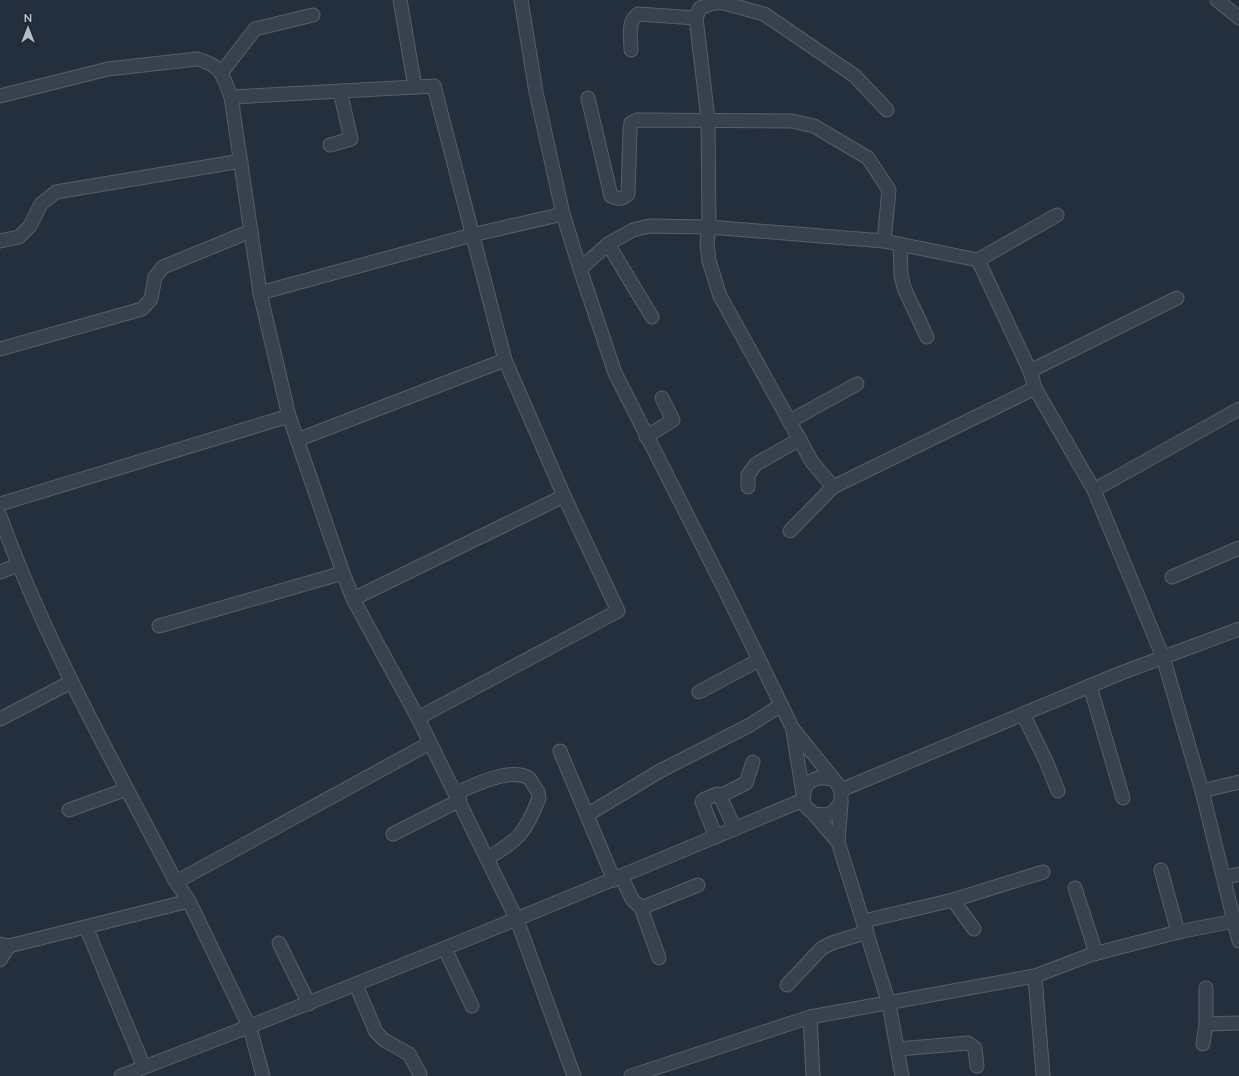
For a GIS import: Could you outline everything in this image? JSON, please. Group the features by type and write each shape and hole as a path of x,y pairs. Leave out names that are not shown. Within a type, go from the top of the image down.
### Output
{"street":[{"path":"400,0 415,87"},
{"path":"521,0 536,92 563,214 615,373 646,437 723,586 793,729 841,790 838,842 889,1004 902,1076"},
{"path":"1217,0 1239,18"},
{"path":"833,487 812,462 720,296 709,261 707,243 709,227 708,119 696,18 700,8 713,3 724,3 764,14 855,76 887,110"},
{"path":"630,50 630,23 638,14 696,18"},
{"path":"222,72 255,29 312,15"},
{"path":"0,96 108,69 197,59 211,62 222,72 231,97 260,293 288,416 343,573 353,599 418,718 458,796 517,920 574,1076"},
{"path":"231,97 434,86 505,360 564,496 618,611 418,718"},
{"path":"330,145 351,139 340,91"},
{"path":"588,98 611,196 619,199 624,198 628,194 630,130 632,123 637,120 708,119 792,121 814,126 868,158 889,190 884,241"},
{"path":"0,241 19,237 30,226 41,204 56,192 241,161"},
{"path":"260,293 472,235 563,214"},
{"path":"580,269 608,244 633,230 649,226 709,227 884,241 978,260 1057,215"},
{"path":"0,349 142,309 151,299 156,277 163,268 252,231"},
{"path":"608,244 652,317"},
{"path":"900,244 901,275 904,288 927,337"},
{"path":"978,260 1030,371 1035,388 1094,490 1163,657 1202,791 1239,941"},
{"path":"1030,371 1177,298"},
{"path":"297,440 505,360"},
{"path":"790,422 857,384"},
{"path":"790,532 833,487 1035,388"},
{"path":"646,437 673,420 662,398"},
{"path":"1094,490 1239,409"},
{"path":"0,504 288,416"},
{"path":"748,487 748,475 756,464 800,439"},
{"path":"353,599 564,496"},
{"path":"0,516 18,565 71,682 176,882 189,901 250,1028 263,1076"},
{"path":"1172,577 1239,548"},
{"path":"0,572 18,565"},
{"path":"160,626 343,573"},
{"path":"841,790 1090,686 1239,628"},
{"path":"699,692 759,660"},
{"path":"0,719 71,682"},
{"path":"1090,686 1124,798"},
{"path":"587,815 660,771 750,725 781,705"},
{"path":"1022,714 1046,761 1058,791"},
{"path":"793,729 805,806 814,814 838,842"},
{"path":"176,882 430,743"},
{"path":"560,752 587,815 618,878 632,899 641,908 659,958"},
{"path":"716,837 702,802 703,800 717,794 720,796 746,783 753,762"},
{"path":"393,834 483,781 513,774 529,778 538,792 538,801 522,834 505,848 488,858"},
{"path":"803,797 805,787 815,778 822,777 832,779"},
{"path":"1202,791 1239,782"},
{"path":"69,810 127,789"},
{"path":"720,796 734,829"},
{"path":"121,1076 250,1028 517,920 716,837 803,797"},
{"path":"814,814 828,815 841,803"},
{"path":"1161,870 1178,932"},
{"path":"787,985 822,948 865,927 1043,872"},
{"path":"1224,878 1239,874"},
{"path":"641,908 698,885"},
{"path":"1075,888 1096,953"},
{"path":"953,900 974,929"},
{"path":"0,960 5,945 86,927 189,901"},
{"path":"631,1076 810,1017 889,1004 1035,976 1096,953 1178,932 1234,921"},
{"path":"86,927 144,1067"},
{"path":"279,943 309,1004"},
{"path":"445,949 472,1006"},
{"path":"1035,976 1043,1076"},
{"path":"356,985 376,1032 384,1040 408,1054 420,1074"},
{"path":"1203,1044 1206,1024 1206,988"},
{"path":"810,1017 813,1076"},
{"path":"1206,1024 1239,1023"},
{"path":"898,1049 968,1043 975,1048 977,1066"}]}
